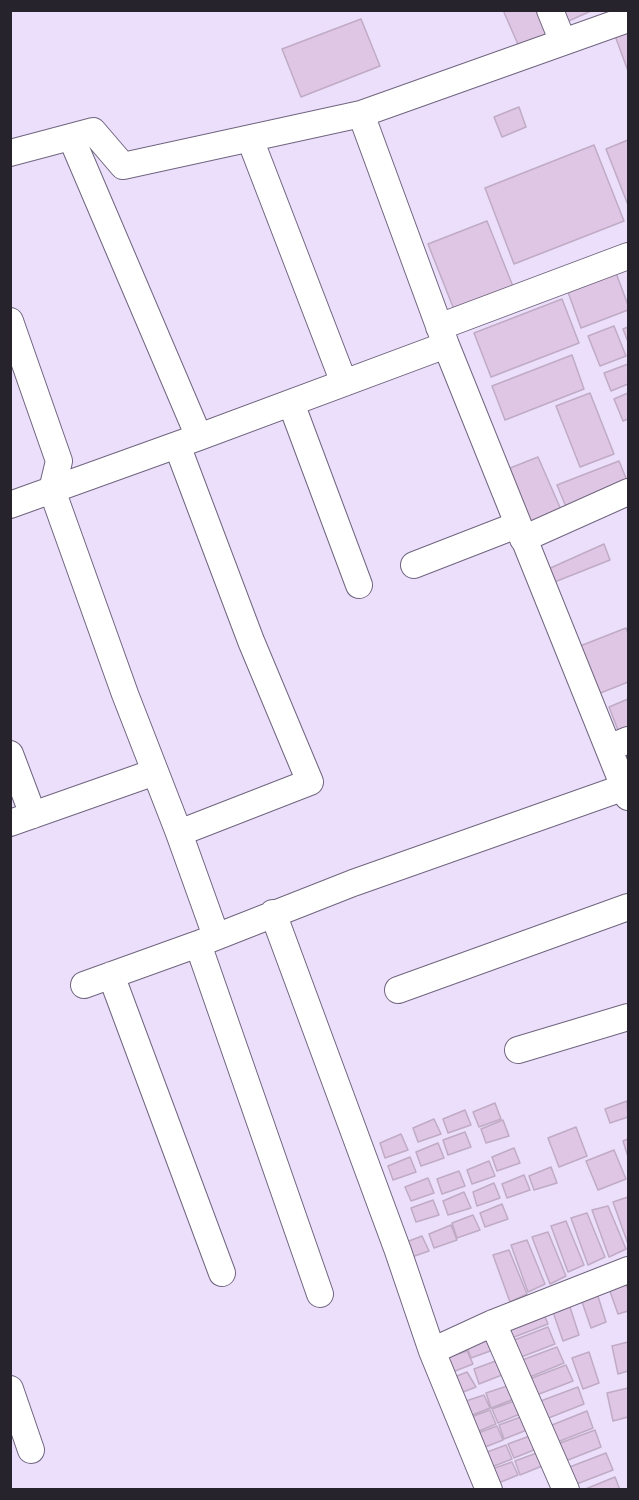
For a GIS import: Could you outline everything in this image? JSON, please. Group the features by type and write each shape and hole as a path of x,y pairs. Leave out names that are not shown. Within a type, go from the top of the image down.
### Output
{"street":[{"path":"550,10 563,42"},
{"path":"10,153 93,131 123,166 361,114 628,20"},
{"path":"84,985 364,879 627,792 619,745 520,532 442,336 361,114"},
{"path":"71,137 188,441 251,641 310,782 179,833"},
{"path":"250,138 344,383"},
{"path":"10,505 344,383 442,336 628,256"},
{"path":"10,321 59,461 52,490 124,694 179,833 207,940 320,1294"},
{"path":"291,403 359,585"},
{"path":"414,566 520,532 628,492"},
{"path":"10,754 22,819 155,772"},
{"path":"398,990 628,907"},
{"path":"273,913 398,1251 432,1351 489,1490"},
{"path":"111,975 222,1273"},
{"path":"518,1050 628,1017"},
{"path":"432,1351 493,1323 628,1270"},
{"path":"493,1323 566,1490"},
{"path":"10,1389 31,1450"}],"building":[{"path":"503,10 543,10 554,35 520,49"},
{"path":"559,10 591,10 591,11 564,23"},
{"path":"361,19 380,66 301,97 282,49"},
{"path":"628,28 628,71 614,33"},
{"path":"519,107 526,127 502,137 494,117"},
{"path":"628,140 628,205 606,149"},
{"path":"594,145 624,221 514,264 485,188"},
{"path":"487,221 514,289 455,312 428,244"},
{"path":"616,273 628,310 581,328 568,292"},
{"path":"562,299 579,343 491,377 474,333"},
{"path":"614,326 626,356 600,366 588,336"},
{"path":"628,327 628,342 623,329"},
{"path":"572,355 584,389 505,420 492,386"},
{"path":"628,364 628,384 611,391 604,373"},
{"path":"590,393 614,454 580,467 556,406"},
{"path":"628,393 628,419 623,421 614,399"},
{"path":"538,457 562,512 526,526 505,470"},
{"path":"619,461 628,483 566,507 557,485"},
{"path":"604,544 610,560 552,583 546,570"},
{"path":"626,628 628,633 628,682 593,696 575,648"},
{"path":"628,699 628,735 621,738 609,707"},
{"path":"627,1101 628,1117 610,1123 605,1109"},
{"path":"495,1103 501,1119 479,1127 473,1112"},
{"path":"465,1110 471,1125 448,1133 443,1119"},
{"path":"434,1119 441,1134 418,1142 413,1128"},
{"path":"503,1120 509,1136 486,1143 481,1129"},
{"path":"576,1127 587,1156 559,1167 548,1138"},
{"path":"465,1132 471,1147 448,1155 443,1140"},
{"path":"401,1134 408,1150 385,1158 380,1143"},
{"path":"628,1139 628,1157 623,1141"},
{"path":"438,1143 444,1158 421,1166 416,1152"},
{"path":"514,1148 520,1163 497,1171 492,1157"},
{"path":"614,1150 626,1179 598,1190 586,1161"},
{"path":"410,1157 416,1172 393,1180 388,1166"},
{"path":"489,1161 495,1176 472,1184 467,1170"},
{"path":"551,1167 557,1183 534,1190 529,1176"},
{"path":"459,1171 465,1186 442,1194 437,1179"},
{"path":"524,1175 530,1190 507,1198 502,1184"},
{"path":"428,1178 434,1193 411,1201 405,1187"},
{"path":"494,1183 500,1198 477,1206 473,1192"},
{"path":"464,1192 471,1208 448,1215 443,1201"},
{"path":"628,1197 628,1244 613,1202"},
{"path":"433,1200 439,1215 416,1222 411,1208"},
{"path":"502,1204 508,1219 485,1227 480,1213"},
{"path":"608,1206 626,1249 609,1257 592,1210"},
{"path":"587,1213 605,1257 588,1265 571,1218"},
{"path":"473,1215 480,1230 457,1238 452,1223"},
{"path":"566,1221 584,1265 568,1272 551,1226"},
{"path":"451,1225 457,1240 434,1248 429,1234"},
{"path":"548,1232 566,1276 550,1284 532,1237"},
{"path":"422,1236 429,1251 406,1259 401,1244"},
{"path":"527,1240 545,1284 528,1292 511,1245"},
{"path":"509,1250 527,1294 510,1302 493,1255"},
{"path":"624,1277 628,1290 628,1311 618,1314 607,1283"},
{"path":"596,1290 606,1322 591,1328 580,1296"},
{"path":"569,1304 579,1335 563,1341 552,1309"},
{"path":"541,1307 548,1324 509,1339 502,1323"},
{"path":"548,1327 555,1344 516,1359 509,1342"},
{"path":"486,1334 493,1350 471,1358 465,1341"},
{"path":"628,1342 628,1371 618,1374 612,1346"},
{"path":"557,1347 564,1363 525,1379 517,1362"},
{"path":"467,1351 473,1364 445,1375 440,1360"},
{"path":"589,1352 599,1383 583,1389 572,1358"},
{"path":"501,1359 507,1373 479,1384 474,1369"},
{"path":"566,1365 573,1381 534,1396 527,1380"},
{"path":"467,1372 476,1387 453,1396 447,1380"},
{"path":"513,1384 519,1397 491,1408 486,1393"},
{"path":"578,1387 584,1404 546,1419 538,1402"},
{"path":"628,1388 628,1417 613,1421 607,1393"},
{"path":"484,1395 490,1408 462,1419 457,1404"},
{"path":"520,1399 525,1412 498,1423 492,1409"},
{"path":"490,1410 496,1424 469,1435 463,1420"},
{"path":"587,1411 593,1428 555,1443 547,1427"},
{"path":"526,1415 532,1428 504,1439 499,1425"},
{"path":"497,1426 503,1440 475,1451 470,1436"},
{"path":"595,1430 601,1447 563,1462 555,1445"},
{"path":"535,1434 541,1447 514,1458 508,1444"},
{"path":"506,1445 512,1459 484,1470 479,1455"},
{"path":"542,1451 547,1464 520,1475 515,1461"},
{"path":"606,1453 613,1470 574,1485 567,1468"},
{"path":"512,1462 518,1475 491,1486 486,1471"},
{"path":"615,1477 620,1490 583,1490"}]}
